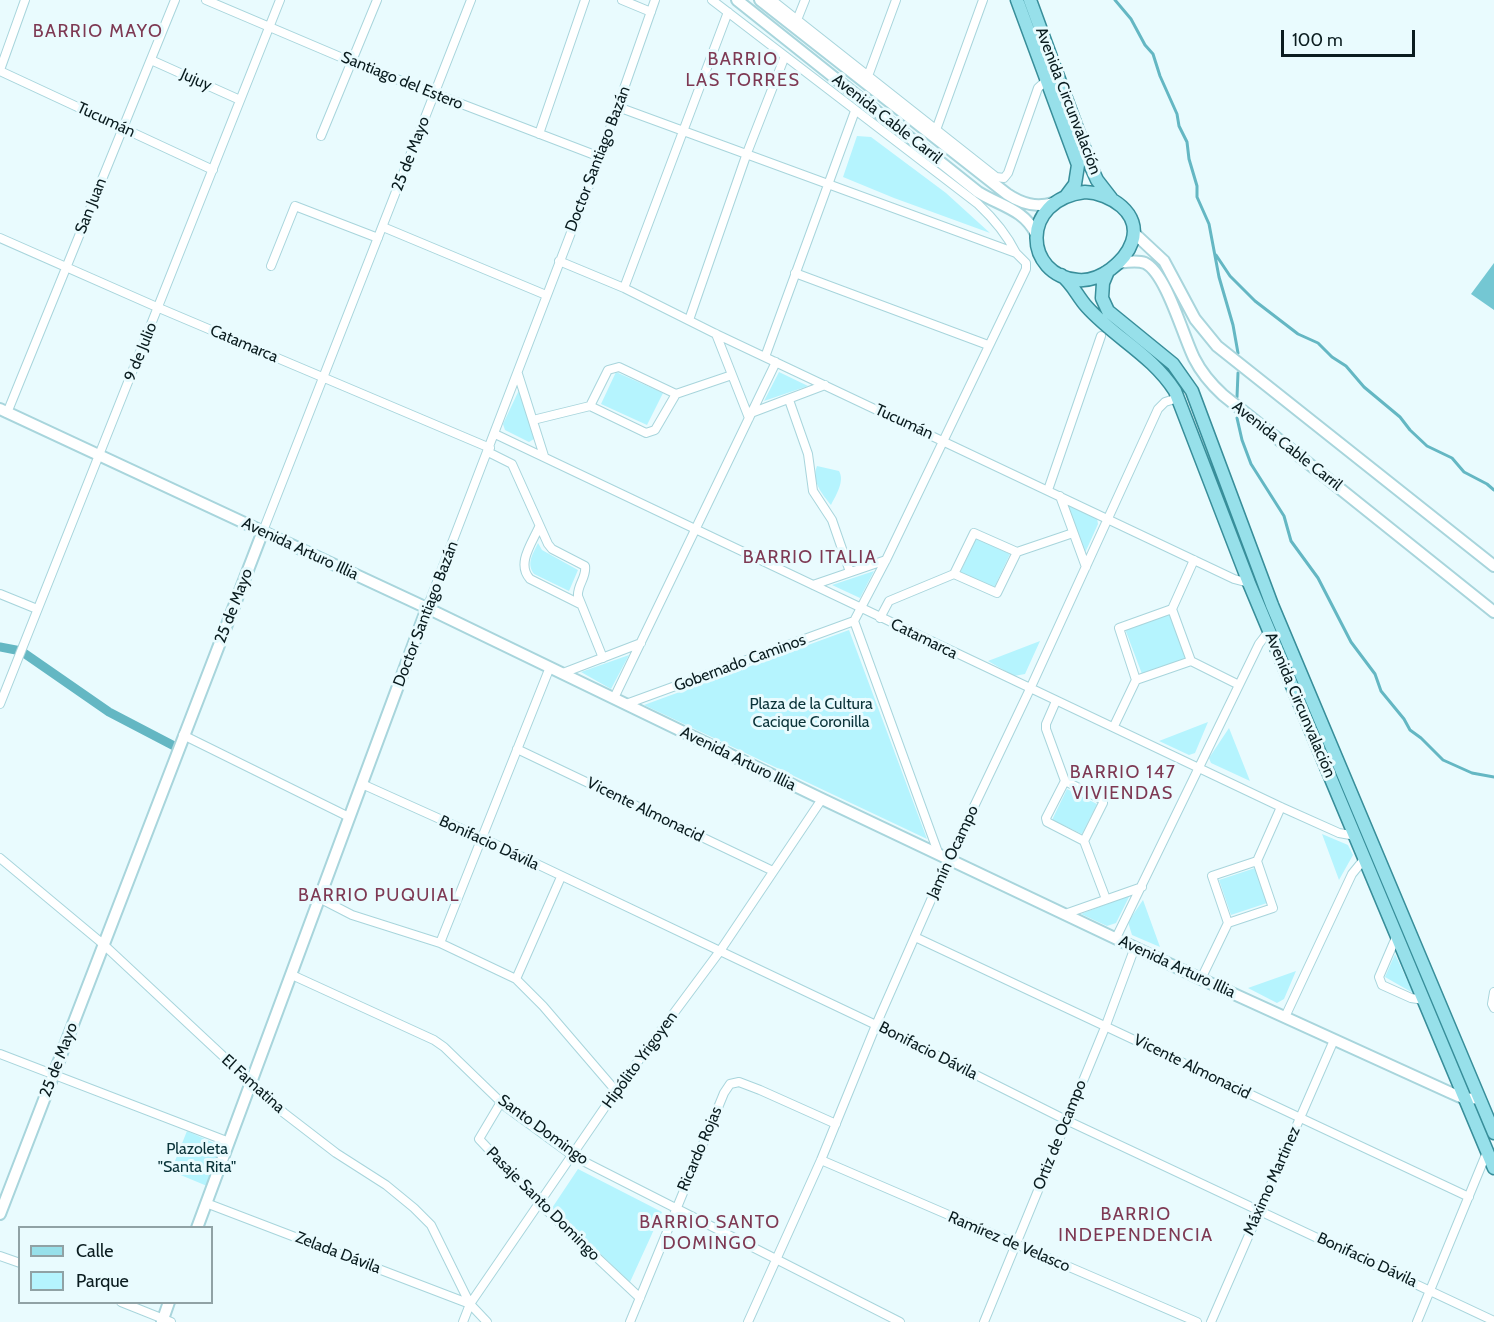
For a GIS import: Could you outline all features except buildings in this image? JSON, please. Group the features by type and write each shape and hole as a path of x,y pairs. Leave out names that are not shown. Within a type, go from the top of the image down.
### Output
{"main road":[{"name":"Avenida Cable Carril","path":"737,0 978,192 1023,215 1036,234"},
{"name":"Avenida Cable Carril","path":"760,0 1007,194 1024,203 1034,205 1053,203"},
{"name":"Avenida Circunvalación","path":"1017,0 1078,165 1075,184 1066,196"},
{"name":"Avenida Circunvalación","path":"1030,0 1092,169 1097,180 1112,198"},
{"path":"1093,193 1112,198 1129,216 1134,233 1129,249 1112,267 1087,280 1071,279 1061,275 1042,258 1036,234 1041,217 1053,203 1066,196 1093,193"},
{"name":"Avenida Cable Carril","path":"1134,233 1164,261 1195,319 1217,346 1494,566"},
{"name":"Avenida Cable Carril","path":"1112,267 1144,263 1152,269 1167,291 1194,358 1211,384 1494,612"},
{"name":"Avenida Circunvalación","path":"1112,267 1103,283 1104,305 1115,317 1173,364 1192,391 1272,605 1494,1133"},
{"name":"Avenida Circunvalación","path":"1061,275 1075,288 1087,307 1155,365 1169,381 1178,398 1269,631 1494,1168"},
{"name":"Avenida Arturo Illia","path":"4,411 427,608 822,800 1201,979 1466,1099 1479,1098"},
{"name":"25 de Mayo","path":"0,1214 263,531"},
{"name":"Doctor Santiago Bazán","path":"197,1226 427,608"},
{"path":"166,1321 170,1304"}],"street":[{"path":"0,71 25,0"},
{"name":"San Juan","path":"4,411 66,268 175,0"},
{"name":"Santiago del Estero","path":"206,0 352,62 600,157"},
{"name":"9 de Julio","path":"0,704 280,0"},
{"path":"321,136 377,0"},
{"name":"25 de Mayo","path":"263,531 471,0"},
{"path":"540,134 585,0"},
{"path":"622,0 651,12"},
{"name":"Doctor Santiago Bazán","path":"427,608 600,157 655,0"},
{"path":"712,0 978,204 996,221 1007,235 1016,253 1026,262 1026,269 944,441 854,621 944,857"},
{"path":"772,0 996,177 1004,178 1008,173 1038,88 1047,79"},
{"path":"797,20 805,0"},
{"path":"868,76 896,0"},
{"path":"936,130 983,0"},
{"path":"624,288 728,12"},
{"path":"689,320 747,153 785,56"},
{"name":"Jujuy","path":"151,60 240,100"},
{"name":"Tucumán","path":"0,71 213,170"},
{"path":"618,107 1016,253"},
{"path":"765,357 826,184 855,111"},
{"path":"271,266 295,206 378,238"},
{"path":"382,227 546,295"},
{"name":"Catamarca","path":"0,238 324,377 489,450 512,464 545,540 552,549 585,566 585,573 577,592 580,604"},
{"name":"Tucumán","path":"559,261 624,288 716,334 1234,579 1250,583"},
{"path":"795,273 988,345"},
{"path":"716,334 750,416"},
{"path":"1048,490 1101,336"},
{"path":"614,698 776,362"},
{"path":"590,406 611,368 619,367 676,394"},
{"path":"518,373 544,456"},
{"path":"533,420 590,406 646,433 655,430 676,394 732,375"},
{"path":"750,416 825,385"},
{"name":"Jamín Ocampo","path":"748,1322 821,1160 915,937 944,857 1030,689 1158,409 1165,402 1178,398"},
{"path":"789,400 808,454 813,491 832,520 850,573"},
{"name":"Catamarca","path":"495,434 1281,807 1339,833 1356,836"},
{"path":"1060,496 1086,567"},
{"path":"539,527 525,558 526,575 580,604 603,658"},
{"path":"880,618 889,601 954,574 974,533 1017,552 1073,533"},
{"path":"954,574 997,593 1017,552"},
{"path":"813,585 886,560"},
{"path":"1194,560 1172,609 1191,661 1239,685"},
{"path":"0,594 37,609"},
{"path":"1114,726 1136,680 1119,628 1172,609"},
{"name":"Gobernado Caminos","path":"626,704 854,621"},
{"path":"1116,938 1258,644 1269,631"},
{"path":"563,673 641,643"},
{"path":"1136,680 1191,661"},
{"path":"440,943 550,667"},
{"path":"1056,700 1046,729 1065,781 1103,800 1084,841"},
{"path":"183,735 349,817"},
{"name":"Vicente Almonacid","path":"517,749 773,871"},
{"path":"1065,781 1046,818 1047,822 1084,841 1106,899"},
{"name":"Bonifacio Dávila","path":"362,784 482,838 876,1025 1066,1120 1494,1321"},
{"name":"Hipólito Yrigoyen","path":"463,1322 470,1304 616,1091 720,951 822,800"},
{"path":"1228,923 1274,908 1257,861 1281,807"},
{"name":"El Famatina","path":"0,858 103,944 252,1084 318,1139 400,1197 431,1225 470,1304 487,1322"},
{"path":"1285,1017 1352,874 1365,858"},
{"path":"1201,979 1228,923 1212,876 1257,861"},
{"path":"516,979 561,877"},
{"path":"1065,914 1142,887"},
{"path":"319,898 352,915 440,943 516,979 543,1006 616,1091"},
{"path":"1397,935 1379,977 1380,981 1382,985 1411,998 1424,1000"},
{"name":"Vicente Almonacid","path":"915,937 1469,1197"},
{"name":"Ortiz de Ocampo","path":"984,1322 1106,1025 1135,947"},
{"name":"Santo Domingo","path":"292,975 434,1040 501,1102 573,1156 900,1322"},
{"path":"1494,992 1491,1004 1494,1008"},
{"name":"Máximo Martinez","path":"1211,1322 1334,1040"},
{"path":"0,1054 229,1142"},
{"name":"Ricardo Rojas","path":"630,1322 724,1093 730,1084 739,1082 836,1124"},
{"name":"Pasaje Santo Domingo","path":"501,1102 479,1139 540,1204 640,1298"},
{"path":"1417,1322 1488,1152"},
{"name":"Ramírez de Velasco","path":"821,1160 1197,1322"},
{"name":"Zelada Dávila","path":"207,1203 470,1304"},
{"path":"0,1256 18,1262"},
{"path":"126,1304 166,1321"}],"green space":[{"path":"857,136 871,137 946,193 990,233 843,177"},
{"path":"616,372 663,393 647,425 601,404"},
{"path":"779,372 808,386 764,401"},
{"path":"519,390 534,439 529,442 505,430 503,424"},
{"path":"817,466 839,471 841,475 839,488 831,505 816,482"},
{"path":"1067,503 1097,518 1098,524 1085,553"},
{"path":"976,538 1010,554 994,588 960,573"},
{"path":"538,543 542,550 578,570 569,591 534,574 530,562"},
{"path":"874,571 860,598 832,585"},
{"path":"1169,613 1186,659 1142,674 1125,629"},
{"name":"Plaza de la Cultura Cacique Coronilla","path":"849,630 927,839 644,705"},
{"path":"1040,641 1025,674 1014,676 988,661"},
{"path":"629,655 611,689 581,672"},
{"path":"1208,722 1195,753 1189,755 1159,741"},
{"path":"1229,728 1250,781 1211,763 1209,758"},
{"path":"1067,789 1097,804 1082,834 1052,820"},
{"path":"1322,834 1348,845 1353,855 1339,880"},
{"path":"1255,868 1267,903 1231,915 1219,880"},
{"path":"1130,895 1116,923 1107,926 1081,914"},
{"path":"1143,900 1160,947 1132,935 1128,922"},
{"path":"1395,954 1413,993 1385,977"},
{"path":"1296,971 1284,999 1277,1003 1248,988"},
{"name":"Plazoleta \"Santa Rita\"","path":"187,1131 221,1146 207,1186 171,1171"},
{"path":"578,1169 662,1212 630,1282 552,1208"}],"shaded area":[{"path":"1494,263 1494,310 1471,294"}],"waterway":[{"path":"1115,0 1131,19 1145,45 1153,54 1187,142 1189,159 1197,186 1197,197 1209,224 1219,277 1233,325 1238,353"},
{"path":"1216,255 1230,276 1255,301 1298,334 1318,343 1332,357 1346,366 1364,387 1400,417 1427,446 1452,458 1464,472 1494,490"},
{"path":"1237,397 1238,373"},
{"path":"1237,418 1251,464 1284,516 1291,541 1318,578 1351,642 1375,674 1381,691 1410,730 1443,760 1472,773 1494,777"},
{"path":"0,647 21,651 109,712 178,748"}],"district":[{"name":"BARRIO MAYO","path":"98,32"},
{"name":"BARRIO LAS TORRES","path":"743,70"},
{"name":"BARRIO ITALIA","path":"810,558"},
{"name":"BARRIO 147 VIVIENDAS","path":"1123,783"},
{"name":"BARRIO PUQUIAL","path":"379,896"},
{"name":"BARRIO INDEPENDENCIA","path":"1136,1225"},
{"name":"BARRIO SANTO DOMINGO","path":"710,1233"}]}
